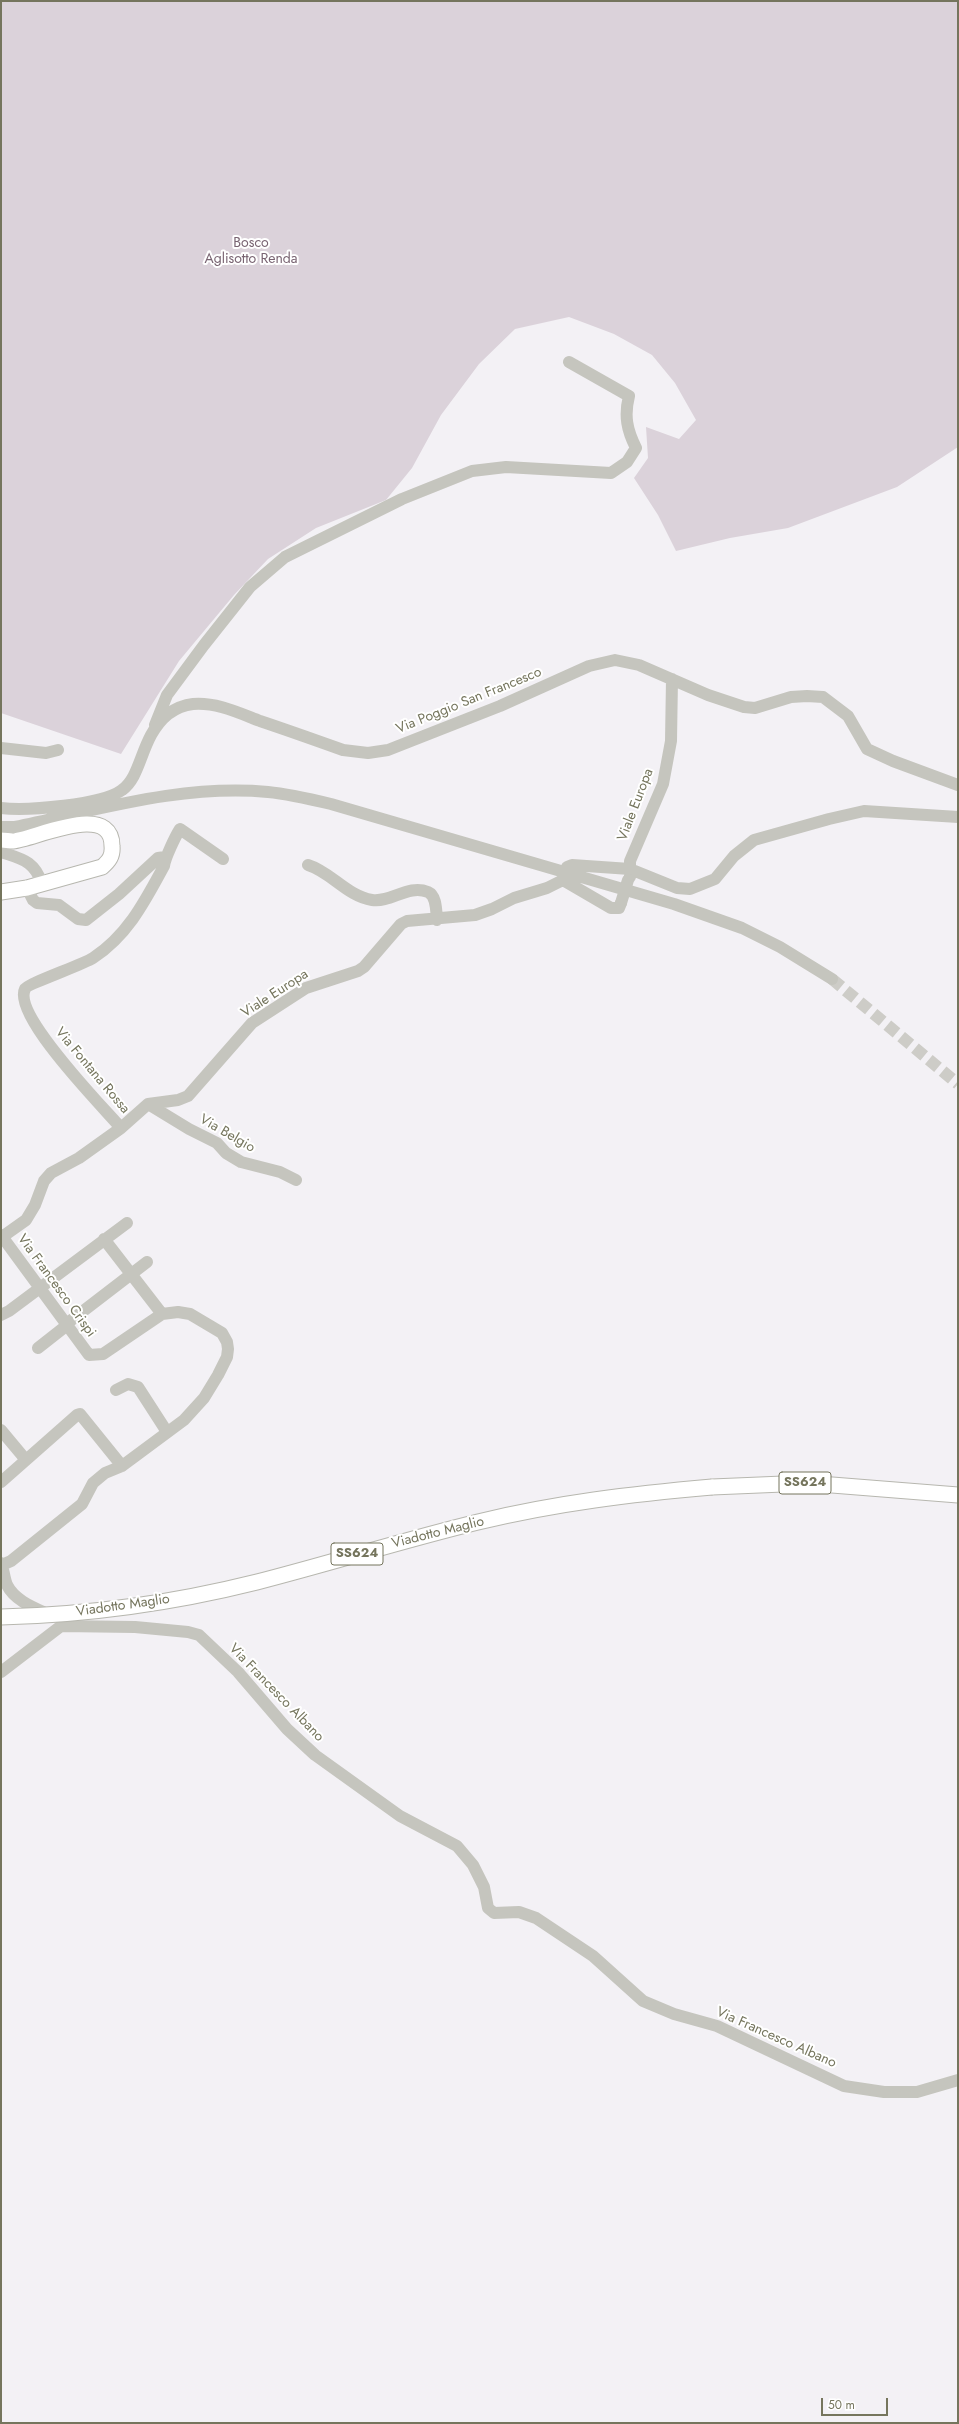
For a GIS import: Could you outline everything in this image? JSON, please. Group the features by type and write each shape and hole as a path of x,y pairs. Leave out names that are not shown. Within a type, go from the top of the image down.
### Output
{"main road":[{"path":"1,840 13,841 74,825 91,824 101,827 109,835 112,845 112,855 109,862 102,867 27,888 1,892"},
{"name":"Viadotto Maglio","path":"1,1617 98,1612 185,1597 256,1582 480,1522 560,1504 621,1495 712,1487 807,1483 958,1495"}],"street":[{"path":"153,729 166,695 204,645 250,587 285,557 402,499 472,471 506,467 611,473 627,462 636,448 628,433 625,411 629,396 570,362"},
{"name":"Via Poggio San Francesco","path":"1,808 20,810 51,808 116,794 130,782 153,729 176,709 191,704 206,704 343,750 368,753 388,750 543,688 598,663 616,660 631,662 744,707 755,708 791,697 823,697 848,716 867,749 893,761 958,785"},
{"name":"Viale Europa","path":"564,876 611,908 619,908 629,874 630,861 663,784 671,741 672,678"},
{"path":"1,748 46,753 58,750"},
{"path":"1,827 15,827 148,798 193,792 269,792 316,800 564,876 742,928 780,947 832,979"},
{"name":"Viale Europa","path":"148,1104 178,1100 188,1096 252,1023 306,988 358,971 401,924 416,920 437,920 475,915 492,910 514,898 547,888 564,876 567,867 572,865 629,874 677,888 690,889 715,879 734,856 754,840 829,819 864,811 958,817"},
{"name":"Via Fontana Rossa","path":"121,1128 53,1052 33,1022 24,992 29,984 63,973 92,959 126,930 164,866 165,857 173,846 180,829 223,859"},
{"path":"1,852 26,860 38,872 42,884"},
{"path":"27,888 33,900 37,903 59,905 78,919 86,920 158,858 165,857"},
{"path":"308,865 361,896 373,900 386,899 403,892 421,890 430,893 435,899 437,920"},
{"path":"2,1236 26,1220 35,1205 44,1181 51,1173 79,1158 121,1128 148,1104"},
{"name":"Via Belgio","path":"148,1104 189,1129 217,1143 226,1153 241,1162 280,1172 296,1180"},
{"path":"1,1314 38,1289 127,1223"},
{"name":"Via Francesco Crispi","path":"2,1236 38,1289 85,1353 96,1356 103,1354 162,1314"},
{"path":"1,1672 61,1626 52,1617 23,1602 13,1593 7,1584 1,1564 11,1561 82,1504 93,1483 105,1473 122,1466 184,1420 204,1398 227,1357 227,1342 222,1333 209,1324 184,1313 162,1314 104,1239"},
{"path":"38,1348 147,1262"},
{"path":"116,1390 128,1384 138,1387 167,1432"},
{"path":"1,1482 41,1445 80,1414 122,1466"},
{"path":"1,1430 26,1460"},
{"name":"Via Francesco Albano","path":"61,1626 135,1627 188,1632 199,1635 238,1672 287,1729 315,1756 400,1816 457,1846 473,1865 484,1887 488,1908 494,1913 519,1912 536,1918 593,1956 643,2001 674,2014 717,2026 844,2086 884,2092 917,2092 958,2080"}],"green space":[{"name":"Bosco Aglisotto Renda","path":"1,1 958,1 958,447 897,487 788,528 730,538 676,551 658,515 634,478 648,458 646,427 679,439 696,420 675,383 652,355 614,334 569,317 515,329 479,364 441,415 412,468 386,500 316,528 268,559 234,595 179,661 121,754 1,713"}],"tunnel":[{"path":"832,979 958,1084"}]}
